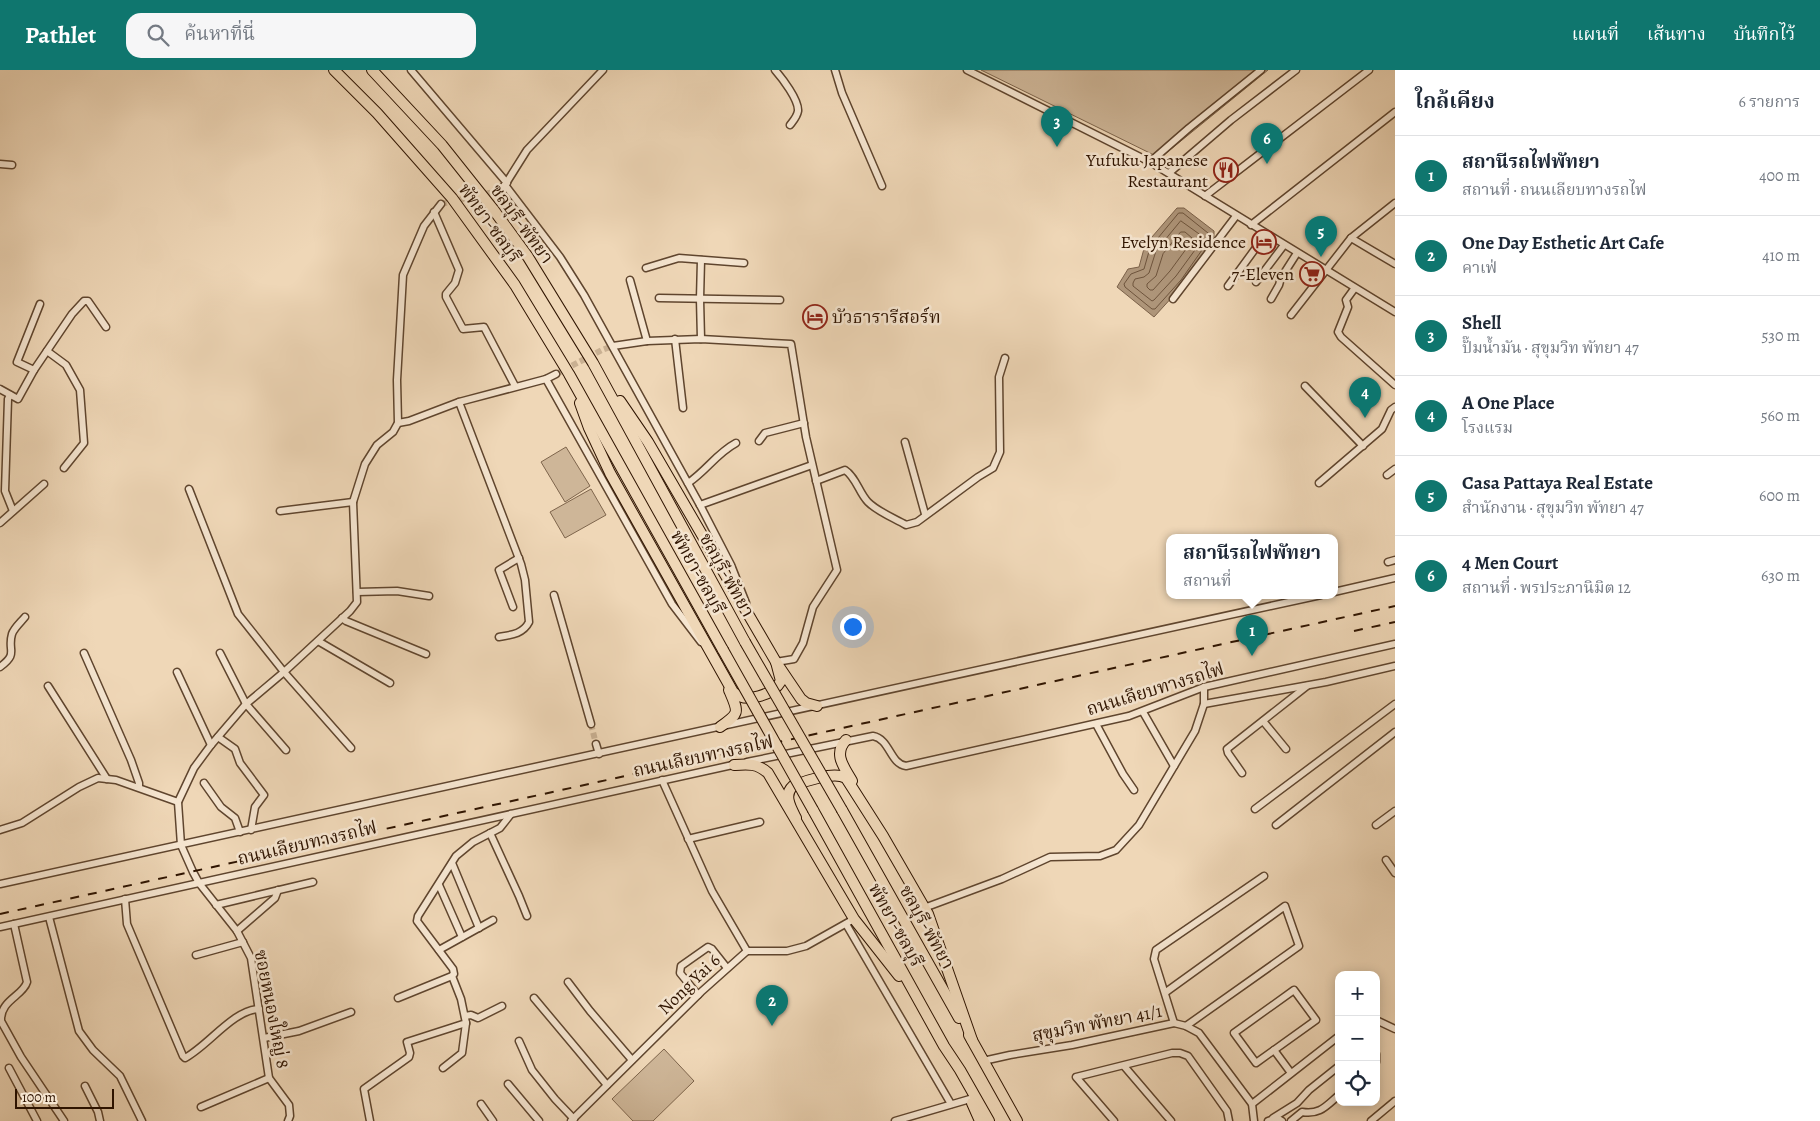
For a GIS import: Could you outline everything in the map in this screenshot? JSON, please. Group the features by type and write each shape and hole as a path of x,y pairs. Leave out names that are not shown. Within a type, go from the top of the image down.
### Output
{"highway":[{"name":"พัทยา-ชลบุรี","path":"334,70 377,113 452,198 515,285 569,374 944,1046 989,1121"},
{"name":"ชลบุรี-พัทยา","path":"372,70 442,145 528,257 593,364 745,642 1017,1121"},
{"path":"593,364 648,442 776,662 801,699 806,703 817,706"},
{"path":"569,374 589,428 610,473 726,682 737,710 734,717 720,727"},
{"path":"726,682 733,692 741,697 746,698 766,694 781,681 776,662"},
{"path":"846,740 841,745 839,759 924,908 972,1040"},
{"path":"734,765 752,764 764,769 772,777 796,818 850,921 917,997"},
{"path":"796,818 788,797 790,789 801,783 826,777 843,776 883,836"},
{"path":"944,1046 980,1121"}],"street":[{"path":"411,70 506,184 560,257 613,346 700,505 731,565 755,627"},
{"path":"498,191 506,184 527,150 603,70"},
{"path":"774,70 798,110 796,118 790,125"},
{"path":"835,70 842,93 882,186"},
{"path":"967,70 1150,162 1354,289 1395,312"},
{"path":"1150,162 1261,70"},
{"path":"1169,173 1231,120 1296,70"},
{"path":"1205,196 1369,70"},
{"path":"1251,224 1395,112"},
{"path":"0,164 12,165"},
{"path":"181,845 178,802 191,774 211,745 246,704 318,641 357,602 353,502 365,464 377,445 393,432 398,423 397,380 403,275 424,226 441,204"},
{"path":"1291,315 1351,238 1394,207"},
{"path":"434,212 458,266 457,278 446,294 446,300 462,329 484,327 515,386"},
{"path":"1173,299 1236,216"},
{"path":"1228,286 1266,234"},
{"path":"1351,238 1395,264"},
{"path":"1256,282 1284,245"},
{"path":"1271,299 1279,285 1280,278 1297,253"},
{"path":"646,268 679,258 744,263"},
{"path":"701,260 701,339"},
{"path":"630,280 647,341"},
{"path":"1354,289 1346,300 1348,307 1338,332 1341,337 1395,385"},
{"path":"659,298 780,300"},
{"path":"0,389 18,399 34,370 72,314 84,301 88,301 106,327"},
{"path":"34,370 17,362 40,304"},
{"path":"613,346 675,339 791,344 812,465 837,570 813,607 802,643 794,659 776,662"},
{"path":"675,339 683,408"},
{"path":"47,351 66,365 80,390 84,443 64,468"},
{"path":"816,481 845,470 850,474 869,502 906,525 917,522 925,514 993,468 997,463 1000,452 999,377 1005,358"},
{"path":"398,423 409,422 459,402 546,379 556,374"},
{"path":"546,379 672,604 715,661"},
{"path":"1305,386 1363,446"},
{"path":"10,395 8,399 5,491 13,511"},
{"path":"459,402 519,558 525,580 529,622 520,632 499,637"},
{"path":"1319,482 1382,429 1391,410 1395,407"},
{"path":"759,441 764,433 804,423"},
{"path":"905,442 925,514"},
{"path":"688,483 701,474 727,448 736,443"},
{"path":"700,505 812,465"},
{"path":"1387,475 1395,469"},
{"path":"0,523 44,484"},
{"path":"190,489 238,614 284,672 352,748"},
{"path":"280,511 353,502"},
{"path":"513,607 500,570 519,558"},
{"path":"1338,591 1395,578"},
{"path":"357,592 397,591 429,596"},
{"path":"554,595 591,724"},
{"name":"ถนนเลียบทางรถไฟ","path":"0,884 1303,599"},
{"path":"0,667 9,660 11,655 12,632 26,617"},
{"path":"342,618 426,654"},
{"path":"318,641 390,683"},
{"name":"ถนนเลียบทางรถไฟ","path":"0,927 868,736 878,736 883,740 898,763 906,766 1096,724 1143,712 1204,687 1395,644"},
{"path":"84,653 131,760 139,787"},
{"path":"220,653 246,704 286,750"},
{"path":"1204,704 1308,686 1395,666"},
{"path":"177,672 211,745"},
{"path":"48,686 107,779"},
{"path":"1242,773 1226,750 1308,686"},
{"path":"924,908 1002,879 1050,857 1100,856 1116,850 1139,825 1194,730 1204,704 1204,687"},
{"path":"1255,809 1395,704"},
{"path":"1143,712 1174,766"},
{"path":"1263,721 1286,749"},
{"path":"1096,724 1123,774 1134,790"},
{"path":"1276,825 1395,732"},
{"path":"218,737 234,749 240,763 264,796 255,807 251,830"},
{"path":"596,744 599,754"},
{"path":"0,830 22,823 79,786 98,778 139,787 178,802"},
{"path":"662,780 714,894 747,950 787,951 806,946 850,921 951,1104"},
{"path":"204,783 222,808 235,818 240,832"},
{"path":"1376,825 1395,811"},
{"path":"443,1068 462,1053 465,1020 452,976 454,974 453,969 417,921 418,916 456,856 463,849 500,828 511,814"},
{"path":"688,839 760,822"},
{"path":"490,833 527,916"},
{"name":"ซอยหนองใหญ่ 8","path":"181,845 199,883 237,930 251,958 270,1078 289,1106 290,1116 288,1121"},
{"path":"1386,860 1395,873"},
{"path":"452,864 478,928"},
{"path":"1174,1023 1166,992 1154,959 1156,950 1264,876"},
{"path":"216,905 313,882"},
{"path":"439,885 462,937"},
{"path":"237,930 275,898 278,890"},
{"path":"125,899 127,924 185,1058 208,1042 232,1019 253,1009 259,1009"},
{"path":"1166,992 1285,906 1299,946 1186,1026"},
{"path":"49,917 79,1031 93,1050 120,1076 142,1121"},
{"path":"439,950 493,920"},
{"path":"14,924 27,982 26,986 6,1005 0,1015 0,1021 64,1121"},
{"path":"196,955 244,942"},
{"path":"698,995 680,972 680,966 708,947 712,949 727,968"},
{"name":"Nong Yai 6","path":"573,1120 698,995 747,950"},
{"path":"398,998 452,976"},
{"path":"568,982 632,1060"},
{"path":"1294,990 1316,1020 1274,1050 1256,1063 1234,1032 1294,990"},
{"path":"534,998 607,1085"},
{"path":"370,1121 364,1089 409,1057 410,1053 407,1042 465,1020 471,1015 478,1018 502,1006"},
{"path":"264,1038 299,1031 351,1012"},
{"path":"1380,1022 1395,1029"},
{"name":"สุขุมวิท พัทยา 41/1","path":"984,1061 1082,1043 1174,1023 1186,1026 1200,1034 1252,1104 1254,1121"},
{"path":"1252,1104 1335,1039"},
{"path":"518,1041 532,1070 573,1120"},
{"path":"1274,1050 1291,1073"},
{"path":"1114,1121 1076,1077 1172,1053 1188,1056 1227,1111 1229,1121"},
{"path":"1124,1066 1171,1121"},
{"path":"9,1068 37,1121"},
{"path":"1270,1120 1297,1103 1309,1090 1335,1069"},
{"path":"201,1106 270,1078"},
{"path":"508,1084 539,1121"},
{"path":"85,1086 98,1112 100,1121"},
{"path":"1297,1103 1302,1112 1312,1114 1335,1098"},
{"path":"895,1121 970,1099"},
{"path":"1372,1121 1395,1101"},
{"path":"481,1104 493,1121"},
{"path":"1291,1121 1302,1112"},
{"path":"1270,1120 1277,1118 1282,1121"}],"shaded area":[{"path":"981,70 1268,70 1160,158"},
{"path":"566,447 590,486 565,502 541,462"},
{"path":"591,489 606,515 565,538 550,512"},
{"path":"664,1049 694,1081 653,1121 633,1121 612,1099"}],"water":[{"path":"1177,208 1184,208 1214,231 1214,242 1185,283 1154,317 1117,287 1128,269 1139,267 1145,245"}],"tunnel":[{"path":"441,204 498,191"},
{"path":"556,374 613,346"},
{"path":"591,724 596,744"}],"railway":[{"path":"0,914 1395,606"},
{"path":"1354,631 1395,622"}],"place":[{"name":"Shell","path":"1057,147"},
{"name":"4 Men Court","path":"1267,164"},
{"name":"Yufuku Japanese Restaurant","path":"1226,170"},
{"name":"Evelyn Residence","path":"1264,242"},
{"name":"Casa Pattaya Real Estate","path":"1321,257"},
{"name":"7-Eleven","path":"1312,274"},
{"name":"บัวธารารีสอร์ท","path":"815,317"},
{"name":"A One Place","path":"1365,418"},
{"name":"สถานีรถไฟพัทยา","path":"1252,656"},
{"name":"One Day Esthetic Art Cafe","path":"772,1026"}]}
